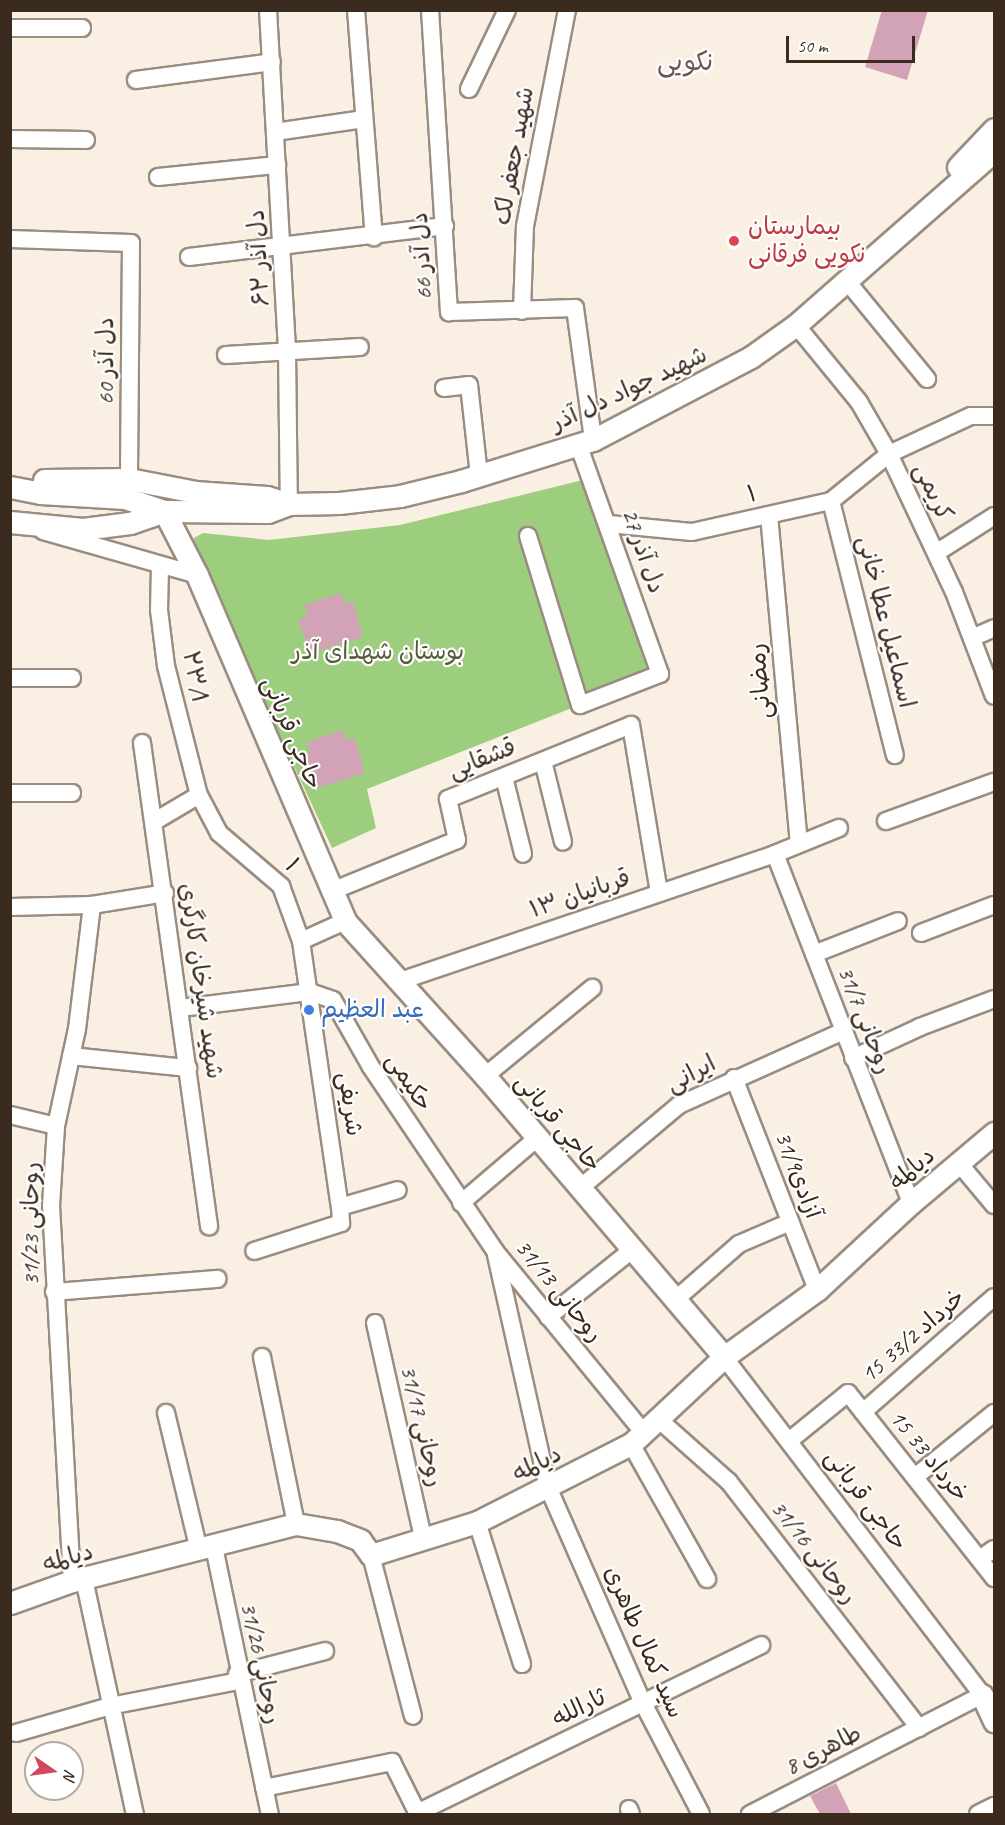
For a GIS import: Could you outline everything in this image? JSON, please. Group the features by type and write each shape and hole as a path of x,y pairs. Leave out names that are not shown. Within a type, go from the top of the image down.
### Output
{"main road":[{"name":"شهید جواد دل آذر","path":"935,199 957,168 994,129"},
{"name":"شهید جواد دل آذر","path":"289,504 339,503 400,496 479,476 585,442 751,357 796,326 935,199 994,151"},
{"path":"10,481 129,479 195,492 267,497 289,504"},
{"path":"10,487 125,498 164,511 268,512 289,504"},
{"path":"83,495 97,507 92,525 83,529"},
{"path":"13,523 83,529 130,523 164,511"},
{"name":"حاجی قربانی","path":"164,511 197,575 345,921 485,1076 724,1357"},
{"name":"دیالمه","path":"10,1603 78,1580 207,1549 296,1524 337,1532 360,1540 371,1555 477,1522 548,1487 644,1431 724,1357 817,1290 911,1203 994,1133"},
{"name":"حاجی قربانی","path":"982,1695 994,1721"}],"street":[{"path":"356,10 374,237"},
{"name":"دل آذر 66","path":"430,10 449,312 575,308 585,442"},
{"path":"470,89 507,10"},
{"name":"شهید جعفر لک","path":"522,311 525,226 567,10"},
{"name":"دل آذر ۶۲","path":"271,11 287,351 289,504"},
{"path":"10,28 82,28"},
{"path":"136,80 272,62"},
{"path":"275,132 364,119"},
{"path":"10,139 86,140"},
{"path":"158,177 277,165"},
{"path":"189,257 374,237 445,226"},
{"name":"دل آذر 60","path":"10,238 131,243 129,479"},
{"path":"846,280 927,380"},
{"name":"کریمی","path":"796,326 859,402 889,454 936,554 994,696"},
{"path":"226,355 360,347"},
{"path":"444,388 469,385 479,476"},
{"name":"۱","path":"609,524 692,532 831,501 889,454 971,416 994,416"},
{"name":"دل آذر 27","path":"528,536 580,705 660,674 609,524 585,442"},
{"name":"اسماعیل عطا خانی","path":"831,501 895,755"},
{"name":"رمضانی","path":"769,515 799,842"},
{"path":"936,554 994,516"},
{"path":"13,523 197,575"},
{"name":"۲۳/۱","path":"160,566 159,610 166,666 199,795"},
{"path":"972,638 994,628"},
{"path":"10,678 72,678"},
{"name":"قشقایی","path":"332,891 457,840 448,799 628,725 632,727 658,893"},
{"name":"شهید شیرخان کارگری","path":"142,743 181,1008 209,1226"},
{"path":"543,761 563,842"},
{"path":"504,777 524,854"},
{"path":"886,821 994,782"},
{"path":"10,793 72,793"},
{"path":"155,821 199,795"},
{"name":"۱","path":"199,795 219,833 281,886 301,941 310,992"},
{"name":"۱۳ قربانیان","path":"400,981 775,854 799,842 839,828"},
{"name":"روحانی 31/7","path":"775,854 911,1203"},
{"path":"10,907 92,905 165,893"},
{"name":"روحانی 31/23","path":"92,905 71,1056 56,1126 51,1206 54,1292 78,1580 135,1815"},
{"path":"921,933 994,905"},
{"path":"301,941 345,921"},
{"path":"814,954 898,921"},
{"path":"485,1076 592,988"},
{"path":"181,1008 310,992"},
{"name":"حکیمی","path":"310,992 333,1000 442,1177"},
{"name":"شریفی","path":"310,992 340,1215"},
{"path":"853,1058 920,1027 994,999"},
{"name":"ایرانی","path":"580,1188 679,1105 734,1078 844,1030"},
{"path":"71,1056 188,1068"},
{"name":"آزادی31/9","path":"734,1078 817,1290"},
{"path":"10,1115 56,1126"},
{"path":"461,1203 537,1138"},
{"path":"958,1162 994,1206"},
{"name":"روحانی 31/13","path":"442,1177 495,1251 644,1431"},
{"path":"254,1251 398,1190"},
{"path":"675,1300 739,1244 790,1222"},
{"path":"548,1317 632,1250"},
{"name":"سید کمال طاهری","path":"495,1251 548,1487 643,1703 700,1815"},
{"path":"54,1292 217,1279"},
{"name":"15 خرداد 33/2","path":"863,1412 994,1297"},
{"name":"روحانی 31/17","path":"375,1323 423,1538"},
{"path":"262,1357 296,1524"},
{"name":"حاجی قربانی","path":"724,1357 982,1695"},
{"name":"15 خرداد 33","path":"789,1441 848,1393 994,1578"},
{"name":"روحانی 31/26","path":"166,1413 207,1549 270,1815"},
{"path":"915,1477 994,1413"},
{"path":"644,1431 707,1580"},
{"name":"روحانی 31/16","path":"644,1431 729,1482 919,1728"},
{"path":"477,1522 522,1664"},
{"path":"980,1559 994,1549"},
{"path":"371,1555 413,1716"},
{"name":"ثارالله","path":"418,1814 761,1645"},
{"path":"16,1733 110,1706 238,1677 324,1651"},
{"name":"طاهری 8","path":"750,1815 982,1695"},
{"path":"264,1788 392,1762 418,1814"},
{"path":"978,1815 994,1806"}],"green space":[{"name":"بوستان شهدای آذر","path":"595,477 653,676 367,789 376,828 332,848 192,546 194,538 203,533 269,540 400,525"}],"building":[{"path":"882,10 928,10 907,80 865,67"},
{"path":"341,593 344,603 353,602 363,637 311,653 298,621 308,615 304,605"},
{"path":"343,730 346,740 355,738 365,773 314,789 300,757 310,752 307,742"},
{"path":"836,1783 851,1814 820,1814 810,1796"}],"place":[{"name":"بیمارستان نکویی فرقانی","path":"734,241"},
{"name":"عبد العظيم","path":"309,1010"}],"district":[{"name":"نکویی","path":"685,62"}]}
